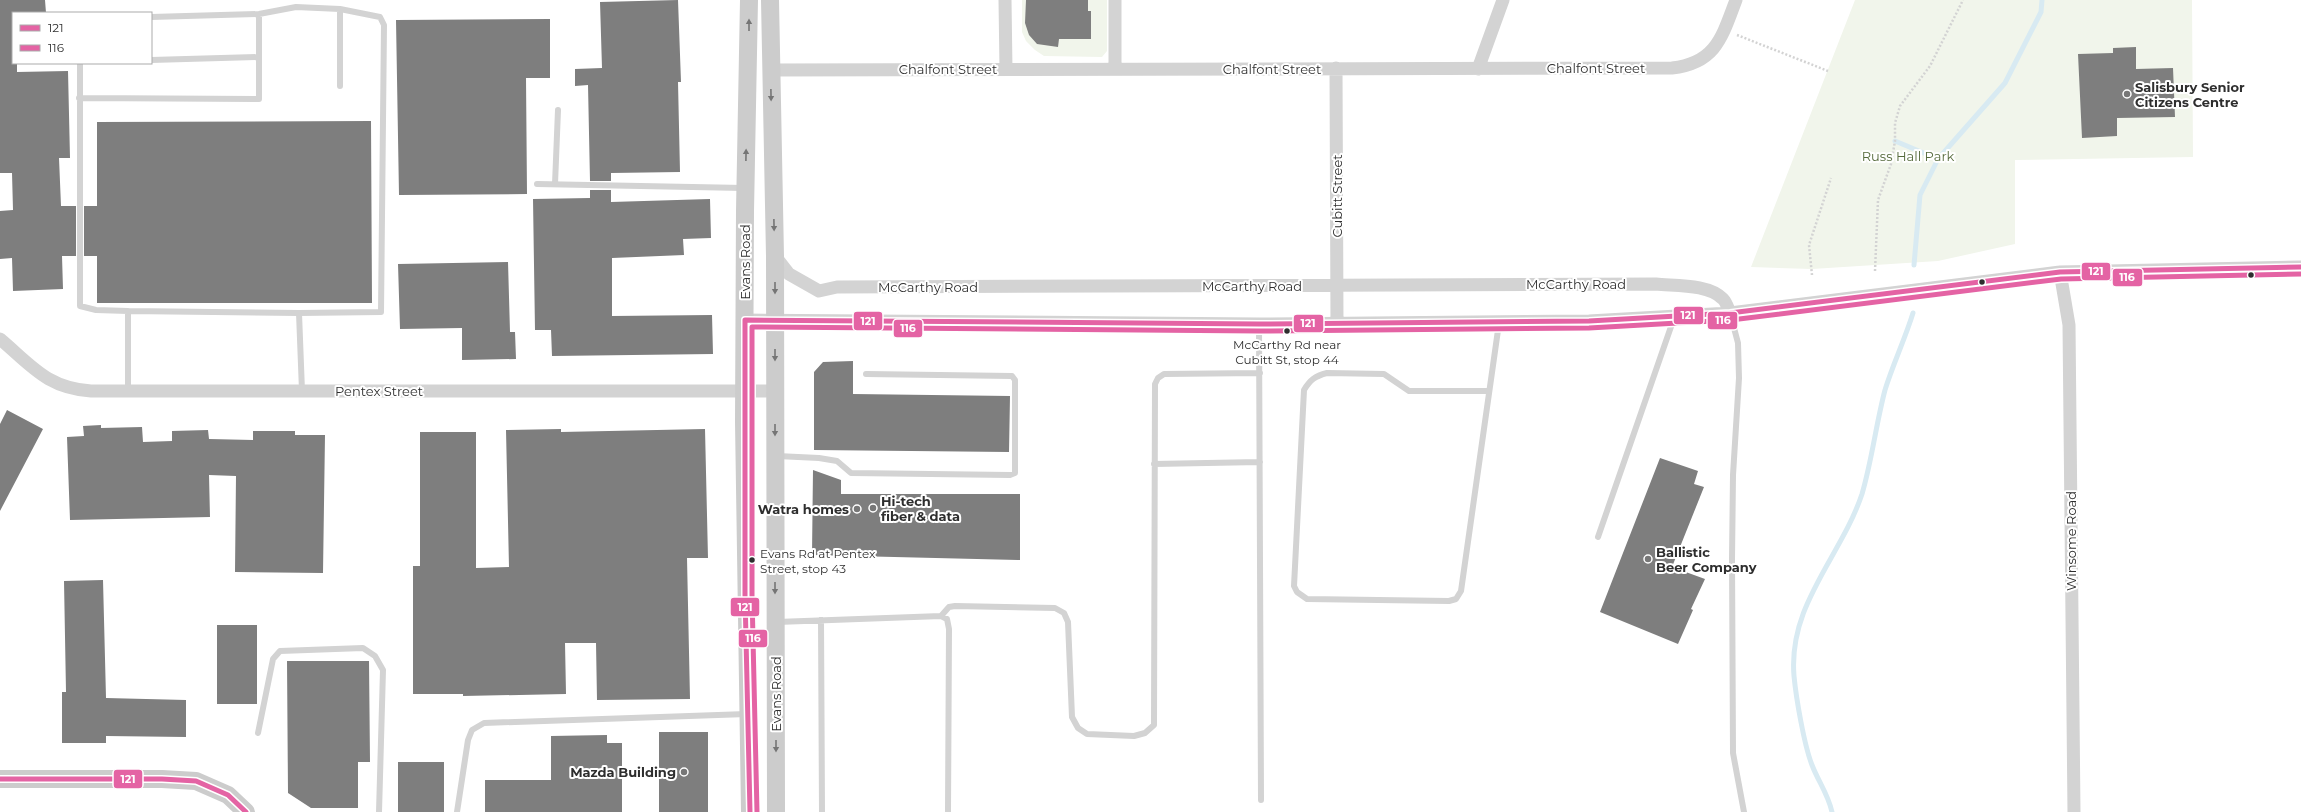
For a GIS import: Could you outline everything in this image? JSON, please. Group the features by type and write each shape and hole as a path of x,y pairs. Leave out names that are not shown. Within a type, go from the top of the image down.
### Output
{"main road":[{"name":"Evans Road","path":"749,0 744,391 745,595 749,714 750,812"},
{"name":"Evans Road","path":"770,0 775,256 776,812"},
{"path":"0,780 162,779 196,781 228,795 246,812"}],"street":[{"path":"1005,0 1006,69"},
{"path":"1115,0 1115,69"},
{"path":"1478,69 1503,0"},
{"name":"Chalfont Street","path":"771,70 1336,68 1478,69 1684,66 1708,56 1718,44 1725,31 1736,0"},
{"name":"Cubitt Street","path":"1336,68 1337,324"},
{"name":"McCarthy Road","path":"775,256 789,274 819,290 837,287 1656,284 1707,290 1717,294 1725,301 1730,314"},
{"path":"744,320 1337,324 1499,323 1674,318 1730,314 2060,272 2301,267"},
{"name":"Winsome Road","path":"2060,272 2069,324 2074,812"},
{"name":"Pentex Street","path":"0,339 56,385 72,390 302,392 775,391"}],"lane":[{"path":"80,64 80,306 96,310 128,311 300,313 381,312 384,25 380,17 340,9 296,7 259,14 152,17"},
{"path":"340,9 340,86"},
{"path":"79,98 259,99 259,14"},
{"path":"152,60 259,57"},
{"path":"555,184 558,110"},
{"path":"537,184 746,188"},
{"path":"128,311 128,391"},
{"path":"300,313 302,392"},
{"path":"1730,314 1738,343 1739,378 1733,475 1733,753 1744,812"},
{"path":"1598,537 1674,318"},
{"path":"1488,391 1409,391 1384,374 1327,373 1318,375 1310,380 1304,390 1294,586 1297,592 1307,599 1449,601 1456,599 1461,591 1488,391 1499,323"},
{"path":"1259,324 1261,800"},
{"path":"941,616 949,607 955,606 1055,608 1064,613 1068,622 1072,717 1078,728 1087,734 1134,736 1145,733 1154,726 1155,384 1158,378 1164,374 1260,373"},
{"path":"775,456 819,458 837,461 851,473 1010,475 1015,473 1015,380 1012,376 866,374"},
{"path":"1154,464 1260,462"},
{"path":"776,622 941,616 947,619 949,629 948,812"},
{"path":"821,620 822,812"},
{"path":"258,733 273,659 280,651 363,648 375,656 383,670 379,812"},
{"path":"457,812 468,740 472,730 484,724 749,714"}],"path":[{"path":"1875,271 1878,200 1892,164 1896,141 1895,123 1900,106 1930,66 1963,0"},
{"path":"1725,31 1828,71"},
{"path":"1812,275 1809,245 1831,178"}],"green space":[{"path":"1022,0 1107,0 1107,51 1102,57 1044,56 1026,41 1022,32"},
{"name":"Russ Hall Park","path":"1855,0 2192,0 2193,157 2015,160 2015,244 1938,261 1812,269 1751,267"}],"building":[{"path":"0,0 45,0 46,12 12,12 12,64 17,64 17,72 68,71 70,158 59,158 61,206 76,206 76,256 62,256 63,289 13,291 12,258 0,259 0,211 13,210 12,173 0,173"},
{"path":"678,0 681,82 678,82 680,172 611,173 611,181 590,181 588,85 575,86 575,69 602,68 600,2"},
{"path":"1026,0 1088,0 1088,11 1091,11 1091,39 1059,39 1058,47 1037,44 1029,35 1025,23"},
{"path":"550,19 550,78 526,78 527,194 399,195 396,20"},
{"name":"Salisbury Senior Citizens Centre","path":"2136,47 2136,69 2173,68 2175,117 2117,118 2117,136 2082,138 2078,54 2113,53 2113,48"},
{"path":"371,121 372,303 97,303 97,256 84,256 84,206 97,206 97,122"},
{"path":"590,190 611,190 611,202 710,199 711,238 683,239 684,255 612,258 612,316 712,315 713,354 552,356 551,330 535,330 533,199 590,198"},
{"path":"508,262 510,332 515,332 516,359 462,360 462,328 400,329 398,264"},
{"path":"853,361 853,394 1010,396 1009,452 814,450 814,372 823,362"},
{"path":"7,410 43,429 0,511 0,424"},
{"path":"101,425 101,428 142,427 143,442 172,441 172,431 208,430 209,439 253,440 253,431 295,431 295,435 325,435 323,573 235,572 236,476 209,475 210,517 70,520 67,437 84,436 83,426"},
{"path":"561,429 561,432 705,429 708,558 687,558 690,699 597,700 596,643 565,643 566,694 463,696 463,694 413,694 413,566 420,566 420,432 476,432 476,568 509,567 506,430"},
{"name":"Ballistic Beer Company","path":"1660,458 1698,471 1694,484 1704,487 1672,567 1705,579 1691,609 1693,610 1678,644 1600,612"},
{"path":"813,470 841,480 841,494 1020,494 1020,560 812,555"},
{"path":"103,580 106,698 186,700 186,737 106,736 106,743 62,743 62,692 66,692 64,581"},
{"path":"217,625 257,625 257,704 217,704"},
{"path":"287,661 369,661 370,762 358,762 358,808 311,808 288,793"},
{"name":"Mazda Building","path":"659,732 708,732 708,812 659,812"},
{"path":"607,735 607,743 622,743 622,812 485,812 485,780 551,780 551,736"},
{"path":"398,762 444,762 444,812 398,812"}],"waterway":[{"path":"1914,265 1920,195 1938,159 2005,83 2041,12 2042,0"},
{"path":"1895,141 1938,159"},
{"path":"1832,812 1828,799 1812,765 1806,746 1795,685 1794,650 1799,626 1807,603 1842,539 1862,494 1869,468 1885,390 1913,313"}],"transit line":[{"name":"121","path":"750,812 745,595 745,320 1259,324 1589,321 1730,313 2060,272 2301,267"},
{"name":"116","path":"757,812 752,595 752,327 1259,331 1589,328 1731,320 2061,279 2301,274"},
{"name":"121","path":"0,779 162,779 196,781 228,795 246,812"}],"place":[{"name":"Salisbury Senior Citizens Centre","path":"2127,94"},
{"name":"McCarthy Rd near Cubitt St, stop 44","path":"1287,331"},
{"name":"Hi-tech fiber & data","path":"873,508"},
{"name":"Watra homes","path":"857,509"},
{"name":"Ballistic Beer Company","path":"1648,559"},
{"name":"Evans Rd at Pentex Street, stop 43","path":"752,560"},
{"name":"Mazda Building","path":"684,772"}]}
